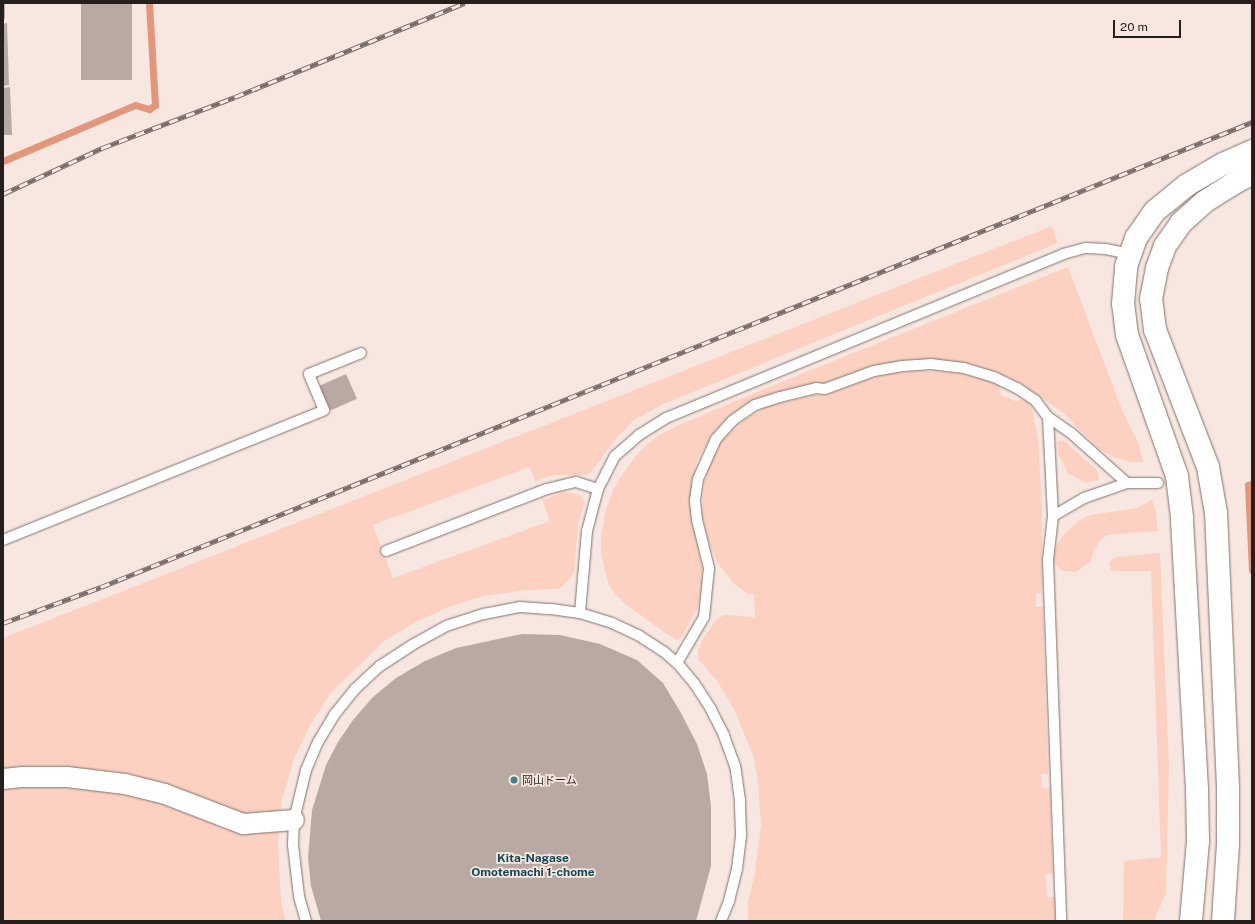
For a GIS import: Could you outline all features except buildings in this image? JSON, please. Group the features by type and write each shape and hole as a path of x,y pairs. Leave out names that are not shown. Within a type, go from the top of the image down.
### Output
{"street":[{"path":"1191,921 1198,841 1198,789 1182,517 1177,476 1127,335 1123,304 1126,266 1129,254 1136,238 1154,211 1186,185 1223,164 1252,151"},
{"path":"1223,921 1228,844 1228,788 1216,513 1208,467 1155,330 1151,299 1157,268 1165,246 1181,223 1204,202 1234,183 1252,174"},
{"path":"3,779 23,777 67,777 125,784 165,794 243,824 294,820"}],"lane":[{"path":"580,613 587,531 598,489 615,456 639,435 666,418 1063,254 1086,248 1106,249 1129,254"},
{"path":"3,540 324,410 309,374 361,353"},
{"path":"677,663 704,617 709,568 697,520 696,500 698,479 716,438 732,421 755,405 816,388 825,389 874,371 903,366 931,364 964,368 994,377 1017,388 1035,400 1048,417 1071,433 1127,483"},
{"path":"1048,417 1053,516 1048,560 1061,921"},
{"path":"386,551 547,489 576,482 598,489"},
{"path":"1053,516 1084,498 1127,483 1158,483"},
{"path":"306,921 298,896 294,869 294,820 306,770 318,742 334,715 355,689 380,666 412,645 446,626 484,614 520,607 580,613 612,623 638,635 677,663 694,683 711,709 724,736 735,766 740,800 741,834 737,869 729,901 721,921"}],"shaded area":[{"path":"1052,226 1058,243 661,405 634,420 614,441 591,472 586,475 552,475 536,481 543,500 563,492 582,496 585,502 578,524 574,573 559,589 527,590 483,596 449,607 416,622 384,641 330,694 311,724 294,759 282,800 278,844 281,901 286,921 3,921 3,638","holes":["530,467 550,521 393,578 373,525"]},
{"path":"1068,267 1120,405 1139,445 1143,462 1131,462 1113,457 1098,448 1062,412 1026,387 1008,377 987,369 970,364 929,360 907,360 864,369 827,384 817,384 759,398 744,405 728,418 707,444 697,461 691,492 691,513 702,569 702,587 699,605 681,638 676,640 626,605 616,595 609,585 601,551 601,536 606,510 613,490 624,472 639,452 656,437 679,425 776,384"},
{"path":"918,371 955,372 999,384 1001,395 1015,401 1026,399 1032,407 1038,439 1042,507 1042,593 1036,593 1036,607 1043,607 1048,774 1041,774 1042,788 1050,789 1053,874 1045,874 1047,897 1055,897 1055,921 748,921 748,900 755,873 761,824 758,783 754,758 734,709 717,681 698,659 698,651 702,640 716,620 724,615 755,617 754,594 748,594 734,584 717,562 707,536 702,516 704,484 711,459 722,439 743,421 765,407 812,395 825,395 863,381 892,373"},
{"path":"1063,440 1097,470 1099,480 1086,483 1068,473 1058,454 1058,441"},
{"path":"1152,500 1156,511 1158,531 1107,535 1098,543 1090,561 1077,572 1062,571 1057,566 1053,559 1054,551 1058,543 1065,533 1080,520 1090,515 1137,508"},
{"path":"1160,553 1169,765 1166,893 1154,921 1123,921 1124,861 1161,857 1151,571 1115,571 1111,570 1109,565 1111,560 1117,557"}],"waterway":[{"path":"3,161 135,105 149,109 155,105 149,3"},
{"path":"1252,484 1248,485 1252,570"}],"railway":[{"path":"3,194 102,148 235,97 464,3"},
{"path":"3,623 101,587 1252,122"}],"place":[{"name":"岡山ドーム","path":"514,780"}],"district":[{"name":"Kita-Nagase Omotemachi 1-chome","path":"533,866"}]}
